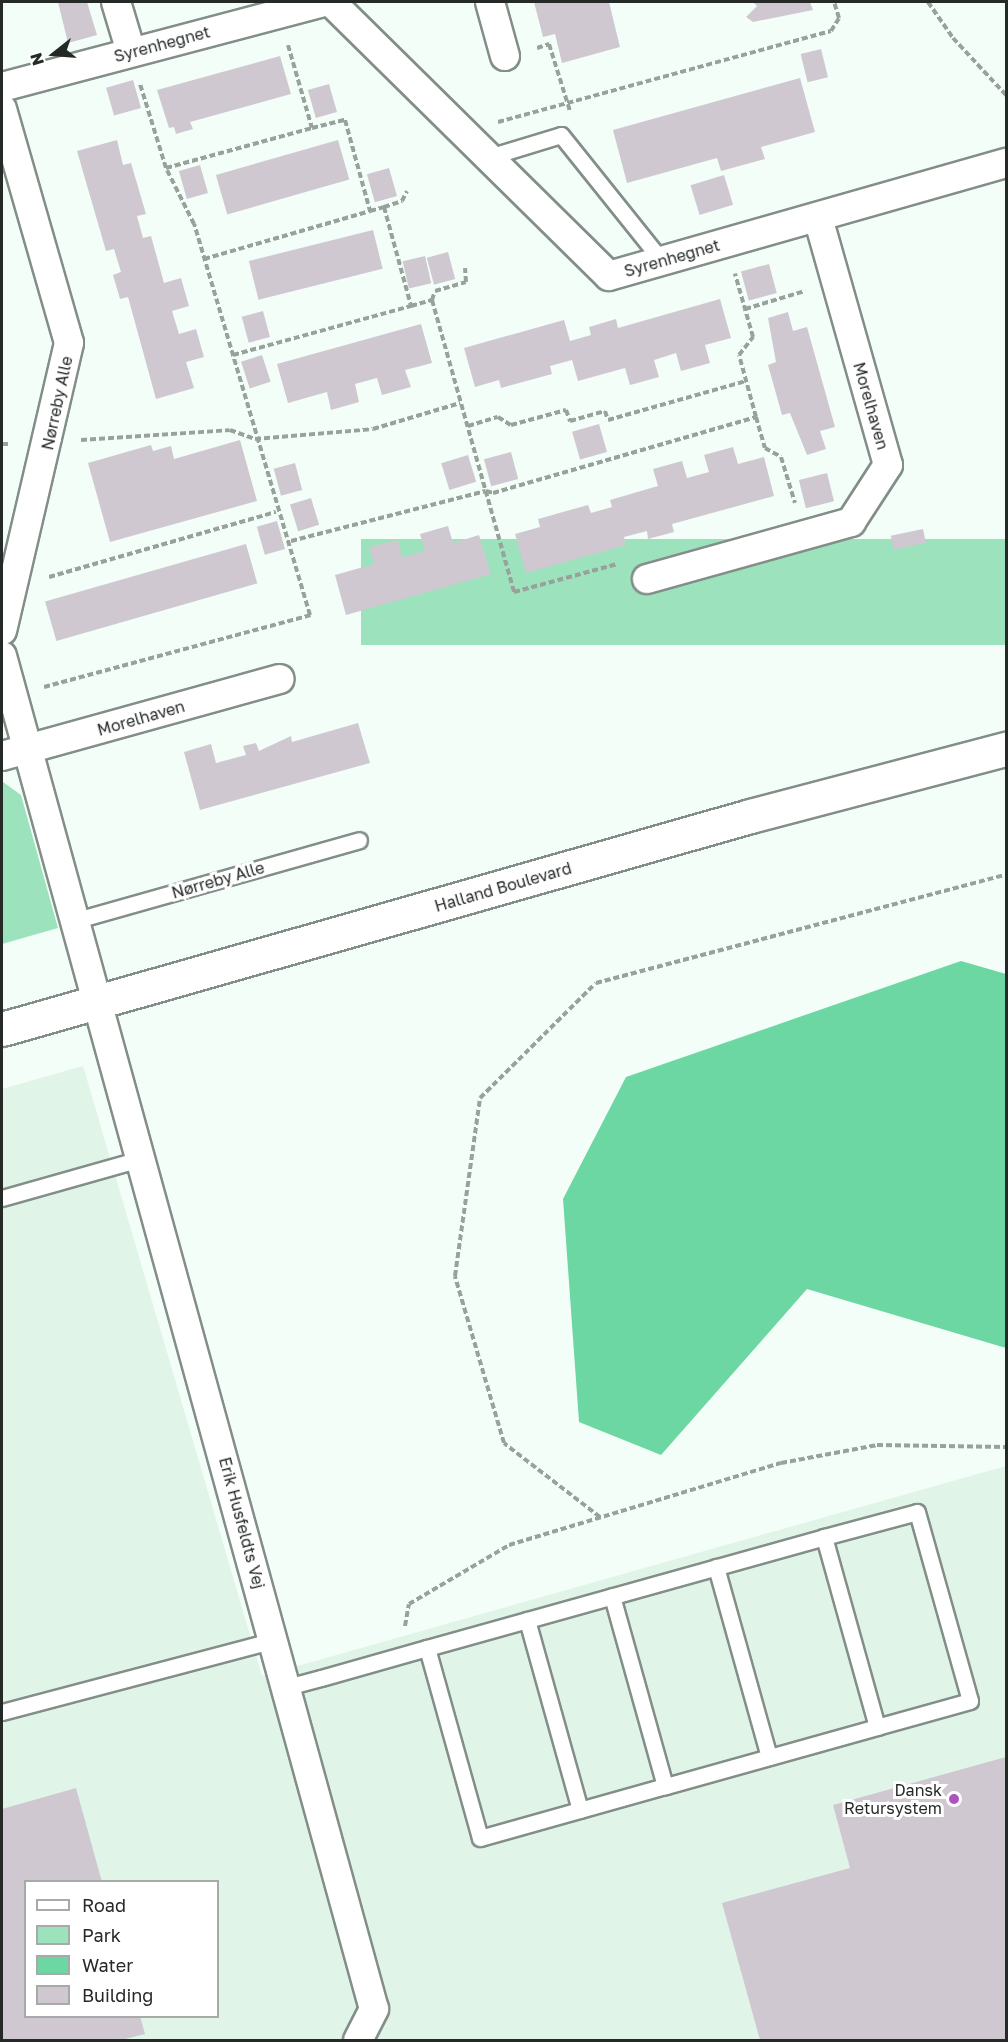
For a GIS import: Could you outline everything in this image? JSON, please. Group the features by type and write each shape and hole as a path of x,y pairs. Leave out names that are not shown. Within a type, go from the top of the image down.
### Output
{"street":[{"path":"117,2 130,52"},
{"name":"Syrenhegnet","path":"2,87 324,2"},
{"name":"Syrenhegnet","path":"331,2 609,276 1006,163"},
{"path":"490,2 505,56"},
{"name":"Nørreby Alle","path":"2,109 69,343 50,442 8,591 2,630"},
{"name":"Morelhaven","path":"647,579 850,522 888,465 818,217"},
{"path":"2,656 13,696 14,753 77,920 100,1003"},
{"name":"Morelhaven","path":"14,753 280,679"},
{"name":"Halland Boulevard","path":"2,1029 100,1003 750,816 1006,749"},
{"name":"Erik Husfeldts Vej","path":"100,1003 374,2009 358,2040"}],"lane":[{"path":"489,157 561,135 662,261"},
{"name":"Nørreby Alle","path":"77,920 359,840"},
{"path":"2,1198 143,1158"},
{"path":"287,1687 824,1537 917,1512 970,1701 480,1838 427,1648"},
{"path":"824,1537 877,1727"},
{"path":"716,1567 769,1757"},
{"path":"612,1596 665,1786"},
{"path":"527,1620 580,1810"},
{"path":"2,1712 274,1640"}],"path":[{"path":"462,131 831,32 839,18 834,2"},
{"path":"928,2 953,38 1006,95"},
{"path":"279,13 312,128"},
{"path":"505,56 549,44 572,120 561,135"},
{"path":"130,52 166,168 176,179 204,259 276,512"},
{"path":"166,168 345,120 370,212"},
{"path":"204,259 370,212 402,201 407,191"},
{"path":"384,207 411,306"},
{"path":"726,243 753,337 739,355 765,448 782,457 804,535"},
{"path":"465,268 466,282 435,291 432,300 514,592 626,562 647,579"},
{"path":"745,309 837,282"},
{"path":"233,355 432,300"},
{"path":"468,426 498,417 511,425 566,410 570,421 605,411 608,420 746,381"},
{"path":"2,444 230,430 255,439 373,429 460,403"},
{"path":"291,542 486,491 493,493 756,417"},
{"path":"8,591 36,580 276,512 284,516 310,615 13,696"},
{"path":"600,1517 504,1443 455,1276 480,1098 596,983 1006,875"},
{"path":"398,1656 409,1604 509,1545 782,1463 878,1445 1006,1447"}],"shaded area":[{"path":"83,1066 262,1676 1006,1466 1006,2040 2,2040 2,1089"}],"green space":[{"path":"361,539 1006,539 1006,645 361,645"},
{"path":"3,782 21,795 58,928 2,944"}],"water":[{"path":"961,961 1006,974 1006,1348 807,1289 661,1455 579,1422 563,1199 626,1077"}],"building":[{"path":"58,2 87,2 97,35 68,43"},
{"path":"534,2 609,2 620,47 562,63 555,34 543,37"},
{"path":"753,2 810,2 813,10 753,22 746,17 757,6"},
{"path":"821,49 828,77 808,82 801,54"},
{"path":"280,56 291,94 190,122 193,129 176,134 174,127 169,128 157,90"},
{"path":"800,78 815,132 761,147 765,159 721,171 717,158 627,183 613,130"},
{"path":"133,80 141,108 114,116 106,88"},
{"path":"329,84 337,112 316,118 308,90"},
{"path":"117,140 123,165 131,163 146,214 137,216 143,238 151,236 164,283 181,278 189,306 172,311 179,334 196,329 204,357 186,362 194,388 156,399 128,297 120,299 113,275 121,272 114,249 106,251 77,151"},
{"path":"338,140 349,179 227,214 216,175"},
{"path":"200,165 208,193 187,199 179,171"},
{"path":"389,168 397,196 375,202 367,174"},
{"path":"724,175 733,205 700,215 691,185"},
{"path":"373,230 383,269 258,300 249,261"},
{"path":"448,252 455,279 434,285 427,258"},
{"path":"425,256 431,283 409,288 403,261"},
{"path":"769,264 777,293 749,300 741,272"},
{"path":"720,299 731,338 705,345 710,363 681,371 676,353 654,360 659,377 630,385 625,368 578,381 572,360 550,366 552,374 501,388 499,380 475,387 464,348 564,320 570,341 591,335 589,327 616,319 618,328"},
{"path":"263,311 270,337 249,343 242,317"},
{"path":"788,312 793,331 807,327 835,427 820,431 826,449 807,455 790,413 782,415 768,365 776,362 768,318"},
{"path":"421,324 432,363 405,370 411,387 382,395 377,378 355,384 359,402 331,410 327,392 288,403 277,364"},
{"path":"262,355 271,382 250,388 241,362"},
{"path":"599,424 607,452 580,460 572,432"},
{"path":"240,440 257,501 110,542 88,463 151,445 153,451 171,446 174,459"},
{"path":"733,447 738,464 764,457 774,496 672,524 674,532 648,539 647,531 624,537 626,545 526,573 515,534 540,527 538,519 588,505 591,513 612,507 610,500 658,486 653,469 682,461 687,478 709,472 704,455"},
{"path":"511,452 518,479 491,486 484,459"},
{"path":"468,455 476,482 449,490 441,463"},
{"path":"295,463 302,490 281,496 274,469"},
{"path":"827,473 834,501 806,508 799,480"},
{"path":"311,498 319,525 298,531 290,504"},
{"path":"277,521 285,549 265,555 257,527"},
{"path":"448,526 453,543 479,535 491,574 346,615 335,575 374,564 369,547 398,540 402,557 425,551 420,534"},
{"path":"923,529 926,543 894,550 891,536"},
{"path":"246,544 257,583 56,641 45,602"},
{"path":"358,723 370,763 200,810 184,752 211,744 216,763 246,755 243,746 256,743 259,751 291,736 292,742"},
{"path":"1006,1757 1006,2040 760,2040 722,1903 850,1868 833,1805"},
{"path":"76,1788 101,1880 24,1880 24,2018 141,2018 145,2034 121,2040 2,2040 2,1809"}],"place":[{"name":"Dansk Retursystem","path":"954,1799"}]}
